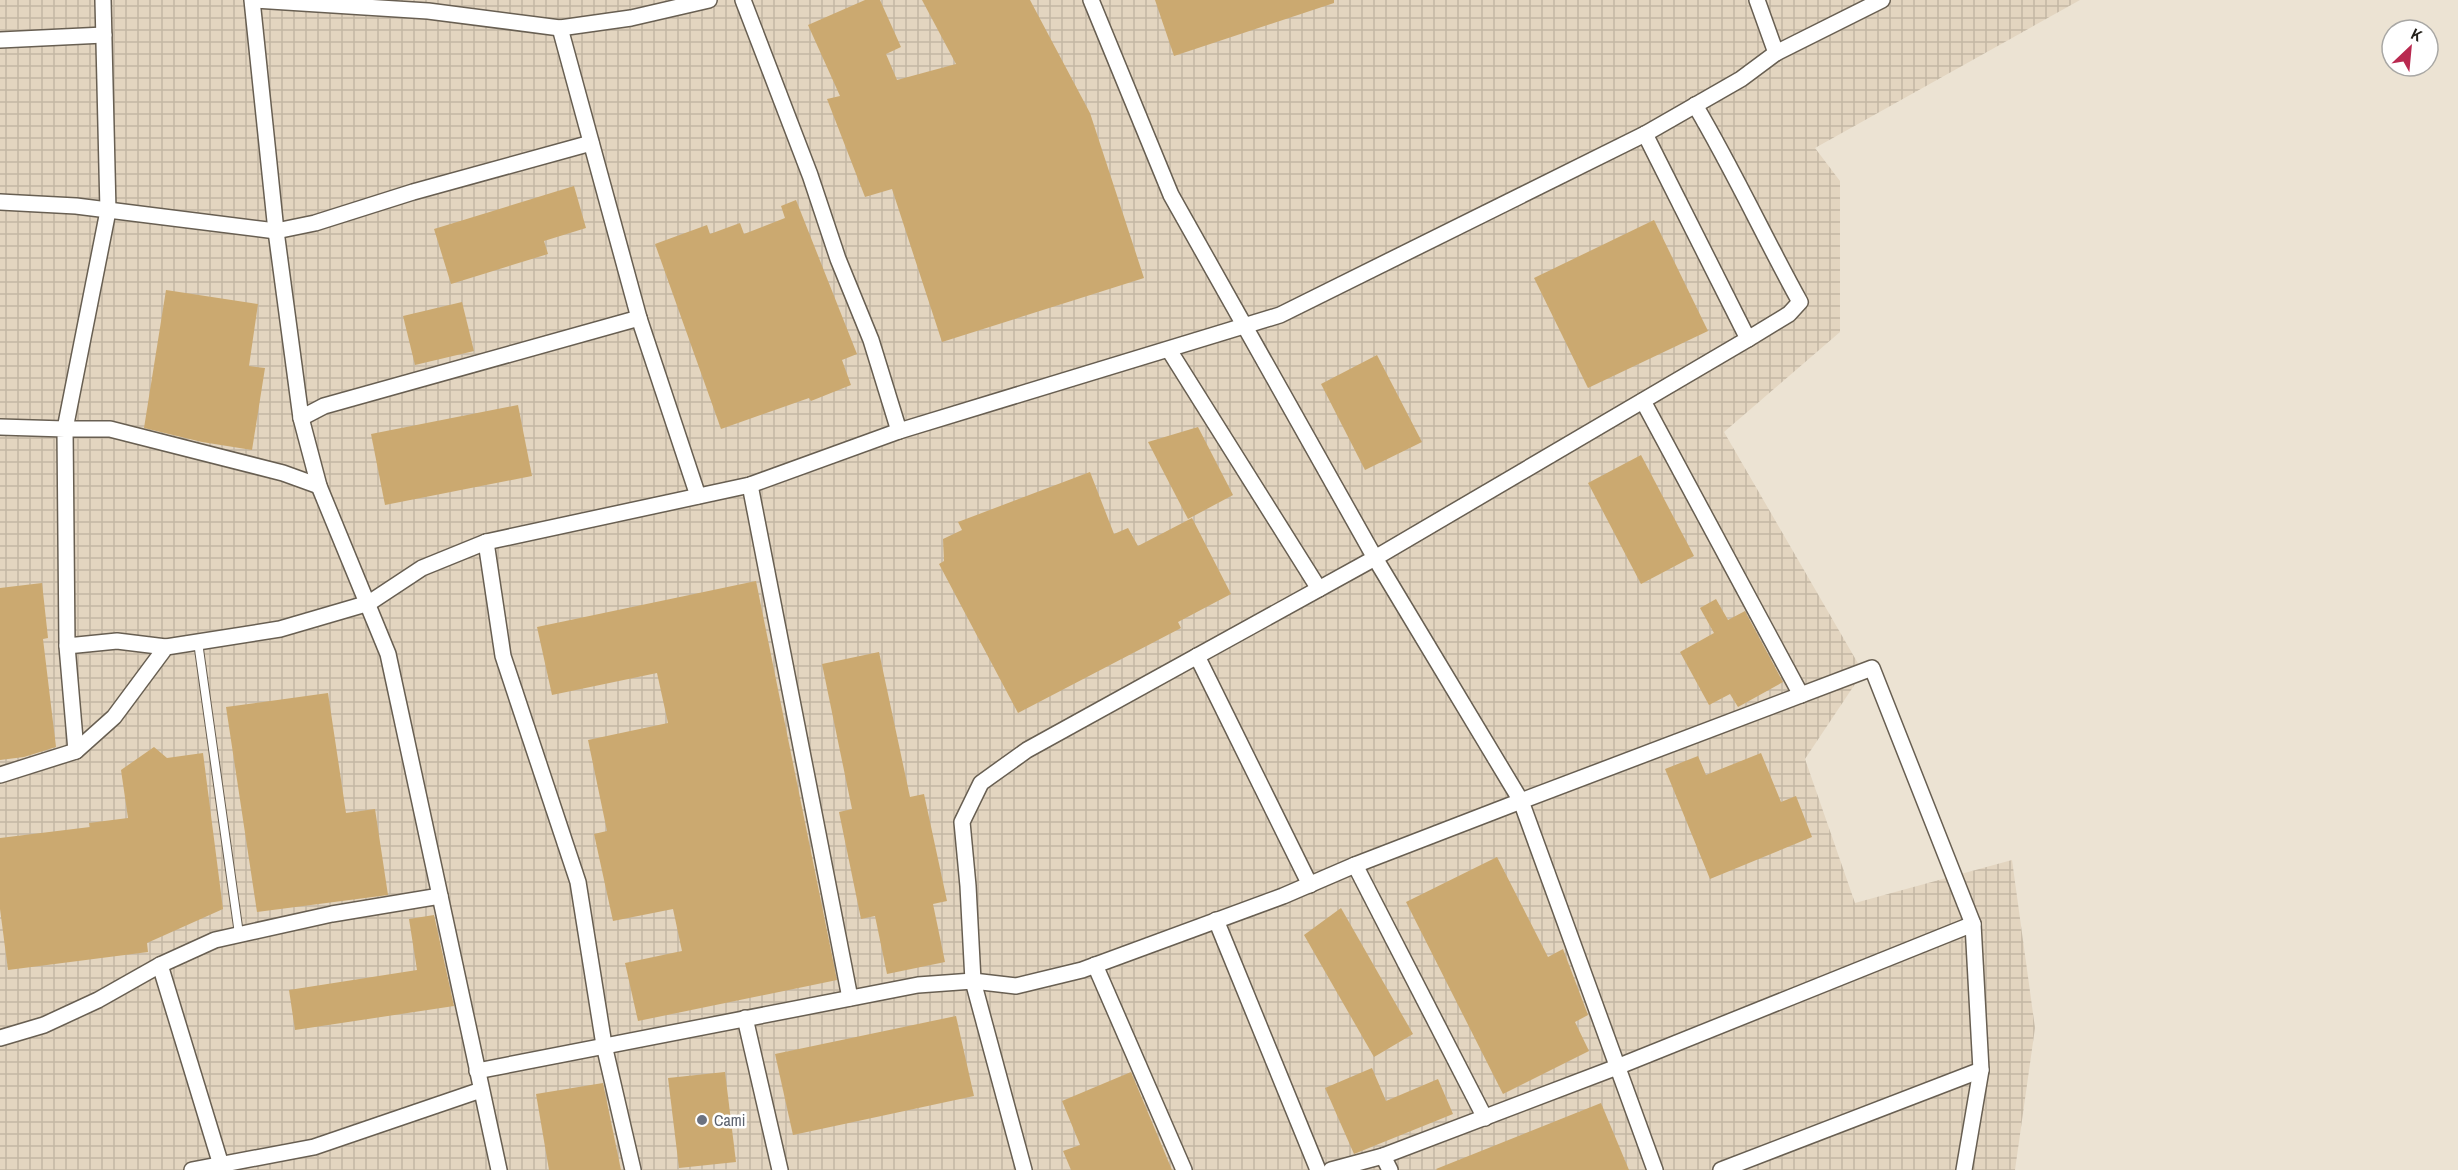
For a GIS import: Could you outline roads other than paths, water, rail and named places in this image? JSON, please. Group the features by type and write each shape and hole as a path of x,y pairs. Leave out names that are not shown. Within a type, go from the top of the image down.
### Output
{"street":[{"path":"76,751 67,646 65,429 108,211 103,0"},
{"path":"499,1170 388,654 369,603 319,486 301,418 276,231 252,0 430,5 560,28 632,18 709,0"},
{"path":"743,0 810,175 838,259 872,340 899,431"},
{"path":"1091,0 1171,195 1243,327 1375,558 1521,801 1655,1170"},
{"path":"1757,0 1776,53"},
{"path":"67,646 117,642 166,647 280,629 369,603 422,568 486,542 750,485 899,431 1280,315 1645,134 1741,79 1776,53 1881,0"},
{"path":"560,28 639,318 698,496"},
{"path":"0,40 104,35"},
{"path":"1024,1170 972,981 968,886 962,822 981,783 1027,750 1375,558 1776,323 1800,302 1773,254 1728,160 1695,105"},
{"path":"1645,134 1748,339"},
{"path":"0,202 108,211 276,231 315,223 413,192 591,143"},
{"path":"301,418 324,406 639,318"},
{"path":"1169,350 1319,589"},
{"path":"1643,401 1802,695"},
{"path":"0,427 110,429 272,470 319,486"},
{"path":"750,485 850,998"},
{"path":"486,542 503,656 578,882 604,1045 633,1170"},
{"path":"0,775 76,751 114,717 166,647"},
{"path":"1197,656 1310,885"},
{"path":"477,1071 918,985 972,981 1016,986 1095,965 1310,885 1355,865 1872,668 1973,924 1982,1070 1964,1170"},
{"path":"1355,865 1485,1118"},
{"path":"0,1038 44,1025 98,1000 160,965 215,940 332,914 440,896"},
{"path":"1216,920 1318,1170"},
{"path":"1331,1170 1387,1163 1485,1118 1973,924"},
{"path":"160,965 221,1165"},
{"path":"1095,965 1184,1170"},
{"path":"745,1018 780,1170"},
{"path":"1722,1170 1982,1070"},
{"path":"192,1170 314,1147 481,1090"}],"lane":[{"path":"198,642 239,934"}],"place":[{"name":"Cami","path":"702,1120"}]}
